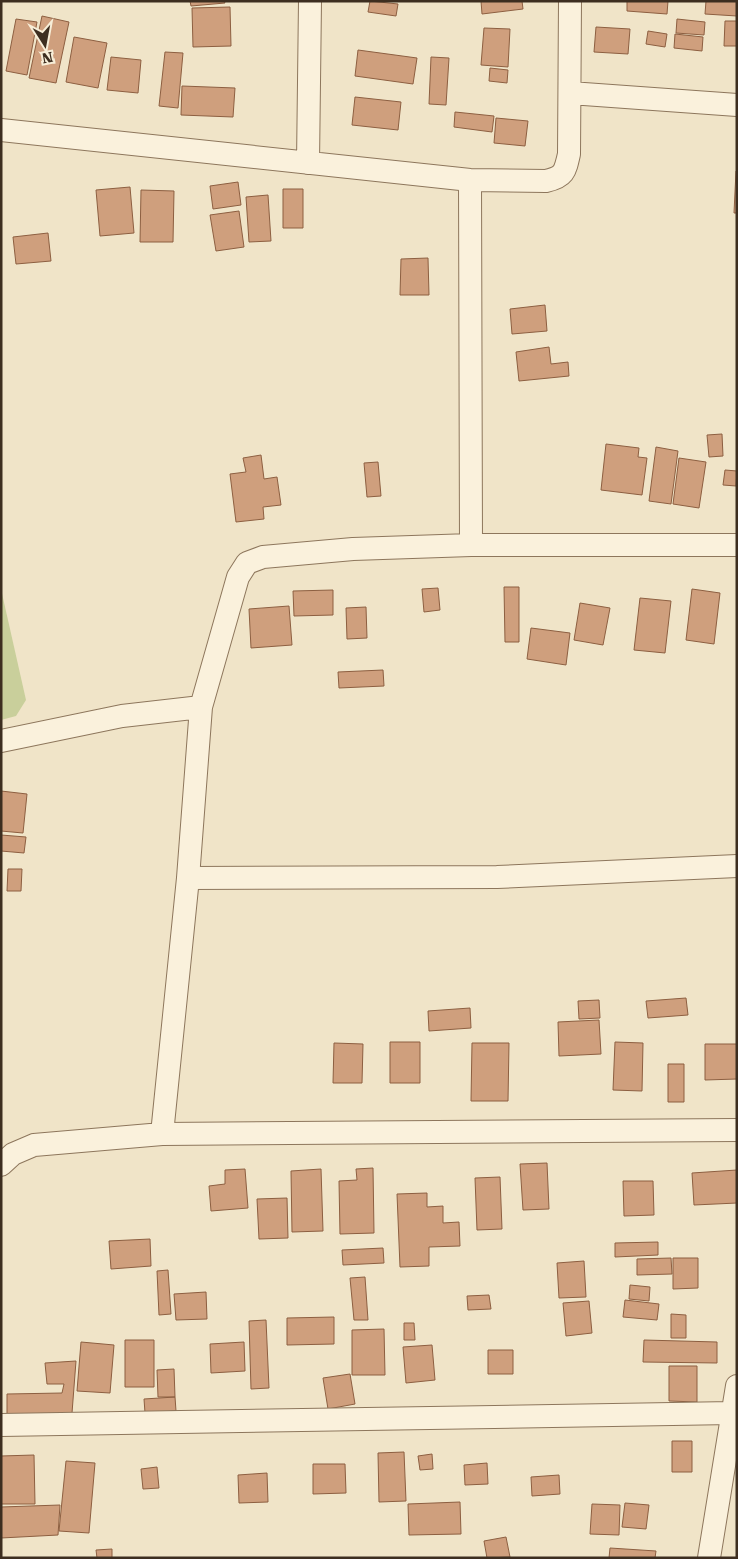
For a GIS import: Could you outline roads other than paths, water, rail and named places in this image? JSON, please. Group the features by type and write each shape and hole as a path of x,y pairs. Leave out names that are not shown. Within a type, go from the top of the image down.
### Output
{"street":[{"path":"308,162 310,1"},
{"path":"1,130 470,180 546,181 558,178 565,171 569,154 570,1"},
{"path":"570,92 737,105"},
{"path":"470,180 471,545"},
{"path":"162,1134 188,878 201,707 238,577 247,563 263,557 353,549 471,545 737,545"},
{"path":"1,741 122,716 201,707"},
{"path":"188,878 497,877 737,866"},
{"path":"1,1165 13,1154 34,1146 162,1134 737,1130"},
{"path":"709,1558 737,1386"},
{"path":"1,1426 732,1413"}]}
